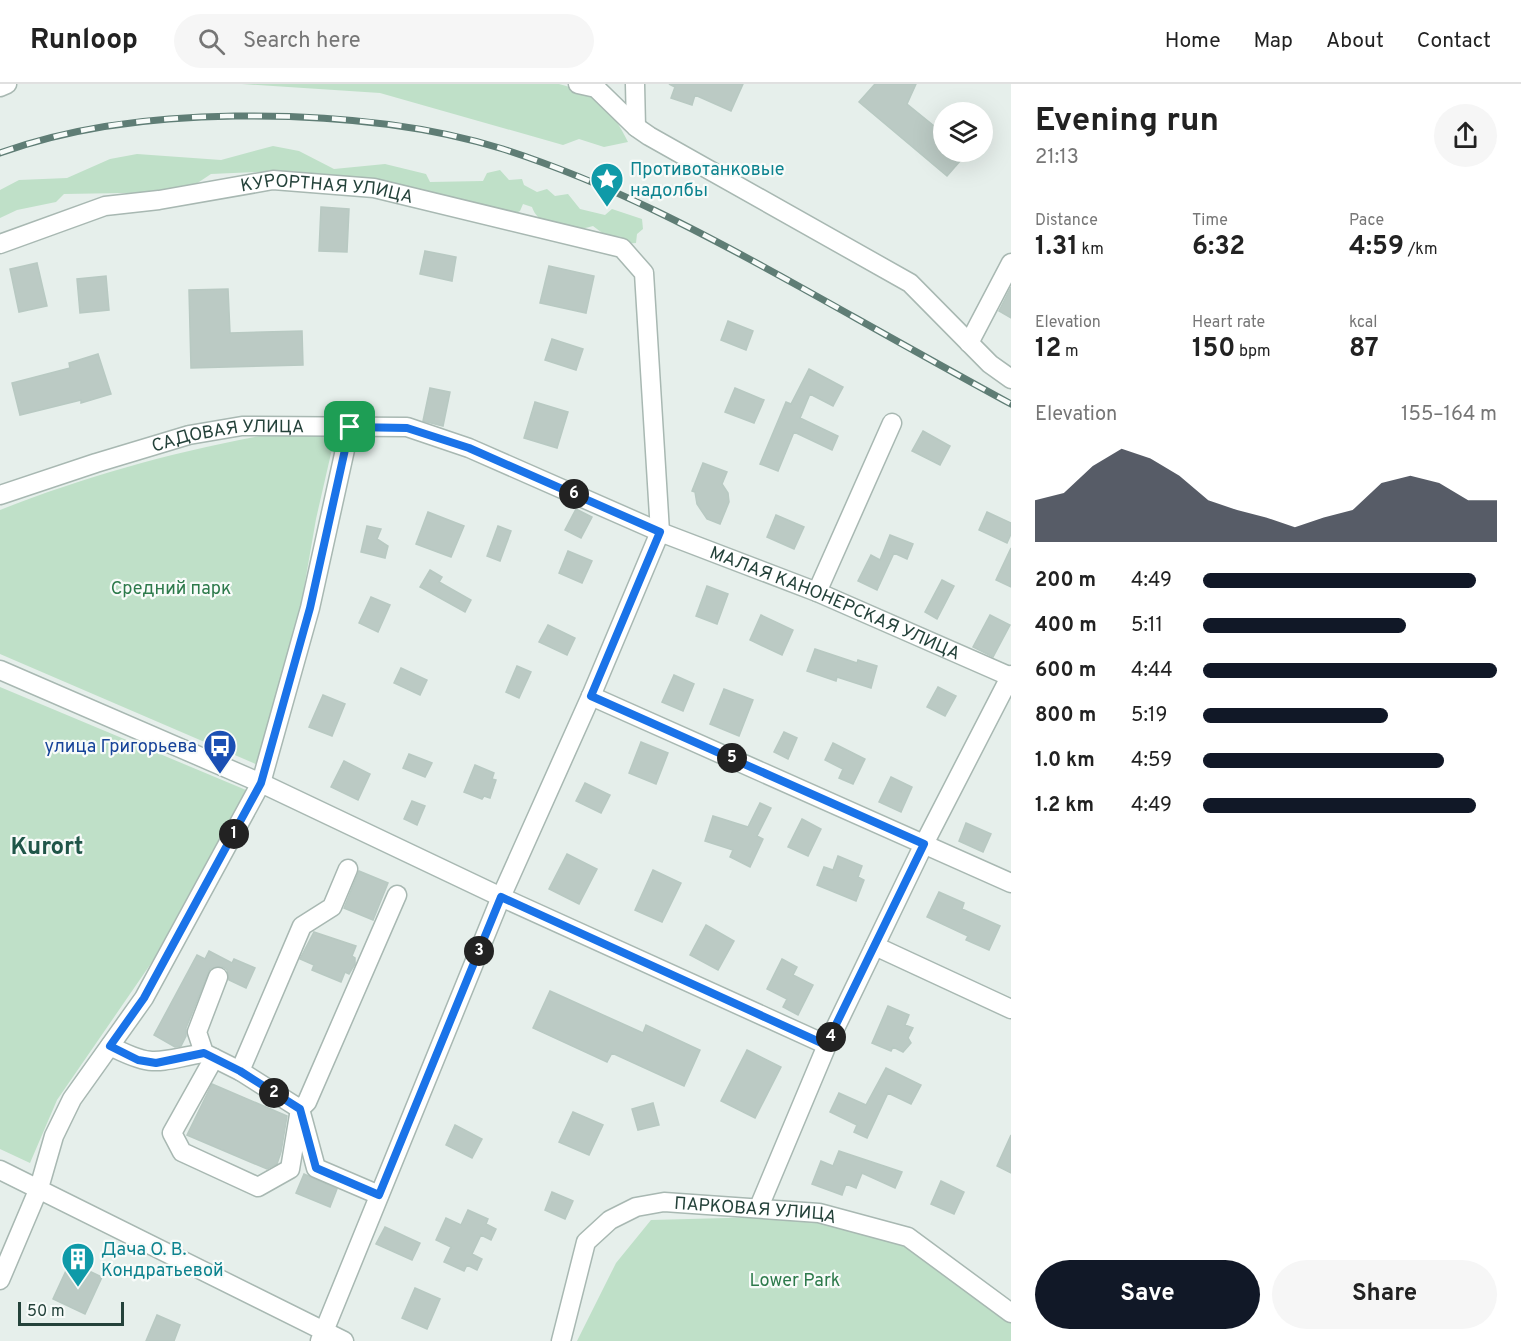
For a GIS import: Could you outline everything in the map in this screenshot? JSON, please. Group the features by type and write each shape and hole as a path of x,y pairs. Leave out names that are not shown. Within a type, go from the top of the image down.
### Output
{"street":[{"path":"0,87 7,84"},
{"path":"578,84 597,88 636,127 910,283 990,364 1011,379"},
{"path":"635,84 636,127"},
{"name":"КУРОРТНАЯ УЛИЦА","path":"0,244 105,206 159,200 273,180 374,188 622,248 644,273 660,532"},
{"path":"969,343 1011,263"},
{"path":"817,592 892,423"},
{"name":"САДОВАЯ УЛИЦА","path":"0,495 189,435 242,426 407,428 469,448 660,532"},
{"path":"0,1280 39,1188 54,1136 72,1099 144,998 261,783 310,608 350,427"},
{"path":"322,1337 501,897 591,696 660,532"},
{"name":"МАЛАЯ КАНОНЕРСКАЯ УЛИЦА","path":"660,532 817,592 1011,676"},
{"path":"0,670 261,783 501,897 826,1045"},
{"path":"759,1207 826,1045 924,844 1011,676"},
{"path":"591,696 1011,883"},
{"path":"240,1071 302,926 332,907 348,869"},
{"path":"209,1056 172,1133 182,1152 258,1187 290,1169 300,1109 307,1102 397,895"},
{"path":"875,946 1011,1009"},
{"path":"209,1056 197,1032 218,977"},
{"path":"110,1046 138,1060 156,1063 209,1056 240,1071 300,1109 316,1168 379,1195"},
{"path":"0,1170 39,1188 322,1337 344,1341"},
{"name":"ПАРКОВАЯ УЛИЦА","path":"561,1341 586,1242 609,1220 636,1207 663,1202 819,1212 908,1237 1011,1313"}],"green space":[{"path":"242,84 559,84 582,92 601,104 616,121 628,142 604,147 579,139 563,145 380,93"},
{"path":"273,146 299,151 334,169 385,164 426,174 430,182 483,181 487,173 500,170 509,180 522,179 524,185 537,192 547,189 555,196 568,194 580,209 605,215 612,209 642,219 643,229 637,234 636,243 623,244 622,237 605,235 593,226 567,229 549,225 536,214 532,207 523,204 520,211 507,218 476,209 459,198 402,189 385,181 280,171 211,174 184,192 64,194 56,202 17,210 0,218 0,190 19,180 67,178 110,159 137,154 221,160"},
{"name":"Средний парк","path":"270,434 335,436 316,519 300,611 258,765 0,654 0,510 67,485 133,465"},
{"path":"0,687 246,790 152,962 57,1100 30,1163 0,1149"},
{"name":"Lower Park","path":"764,1217 817,1219 910,1245 1011,1322 1011,1341 577,1341 616,1263 651,1220"}],"building":[{"path":"669,84 743,84 731,111 695,95 692,105 671,98 675,87"},
{"path":"875,84 916,84 907,104 933,125 933,162 959,162 947,176 859,102"},
{"path":"321,207 349,209 347,252 319,251"},
{"path":"425,251 456,257 452,281 420,274"},
{"path":"37,263 47,306 19,312 10,269"},
{"path":"549,266 594,276 586,313 540,303"},
{"path":"106,276 109,310 80,313 77,279"},
{"path":"1011,287 1011,318 999,311"},
{"path":"228,289 230,333 302,331 303,365 191,368 189,290"},
{"path":"728,321 753,331 746,350 721,340"},
{"path":"552,339 583,349 576,370 545,360"},
{"path":"98,354 111,394 81,403 81,400 20,415 12,383 70,368 69,363"},
{"path":"809,369 843,387 833,406 810,394 800,418 838,436 832,450 794,432 778,471 760,464 786,402 791,404"},
{"path":"430,388 450,392 443,426 423,421"},
{"path":"735,388 764,400 754,423 725,412"},
{"path":"535,402 568,412 557,448 524,438"},
{"path":"923,431 950,446 940,465 912,451"},
{"path":"703,463 727,472 722,484 728,493 729,502 720,524 707,519 697,504 695,492 692,491"},
{"path":"576,509 592,517 581,538 565,530"},
{"path":"428,512 464,526 451,557 416,544"},
{"path":"987,512 1011,523 1011,534 1007,543 979,530"},
{"path":"776,515 804,527 794,549 767,537"},
{"path":"367,526 381,529 377,539 388,546 385,558 361,552"},
{"path":"498,526 511,531 500,561 487,556"},
{"path":"890,535 913,544 907,559 894,553 877,590 858,581 871,555 880,560"},
{"path":"1011,548 1011,587 996,580"},
{"path":"568,551 592,561 582,583 559,573"},
{"path":"430,570 442,577 439,582 471,600 465,612 420,587"},
{"path":"942,580 954,586 937,619 925,612"},
{"path":"707,586 728,594 717,624 696,616"},
{"path":"371,597 390,605 378,632 359,623"},
{"path":"761,615 793,630 782,655 750,640"},
{"path":"990,615 1010,625 993,657 973,647"},
{"path":"548,625 575,638 567,655 539,642"},
{"path":"815,649 857,663 858,660 877,666 871,688 837,677 836,681 807,671"},
{"path":"517,666 531,672 519,698 506,692"},
{"path":"401,668 427,680 420,695 394,683"},
{"path":"674,675 694,684 683,711 662,702"},
{"path":"938,687 956,696 945,716 927,707"},
{"path":"724,689 753,700 739,736 710,724"},
{"path":"323,695 345,704 332,736 309,727"},
{"path":"784,732 797,738 788,759 774,752"},
{"path":"641,742 668,753 656,784 629,773"},
{"path":"833,743 865,759 853,784 839,778 843,769 825,760"},
{"path":"409,754 432,763 425,777 403,768"},
{"path":"344,761 370,774 358,800 331,787"},
{"path":"475,765 494,773 492,779 496,780 490,798 484,796 482,799 464,792"},
{"path":"891,777 912,787 901,812 879,802"},
{"path":"585,783 610,795 601,813 576,801"},
{"path":"412,801 425,806 417,825 404,819"},
{"path":"760,803 771,808 757,836 763,839 750,867 730,857 733,850 705,841 713,816 748,827"},
{"path":"802,819 821,829 808,856 788,847"},
{"path":"966,823 991,834 983,852 959,841"},
{"path":"567,854 597,869 579,904 549,889"},
{"path":"838,856 862,866 858,877 864,880 856,901 817,885 824,867 833,870"},
{"path":"653,870 681,883 662,922 635,910"},
{"path":"359,871 388,883 373,920 344,908"},
{"path":"939,892 964,903 962,909 1000,926 989,950 966,940 968,936 927,917"},
{"path":"706,925 734,941 718,970 690,955"},
{"path":"314,932 356,946 352,956 355,958 355,964 349,974 345,972 341,982 312,970 314,965 300,959"},
{"path":"209,951 232,963 234,959 255,968 246,988 229,980 227,970 223,967 210,969 186,1028 186,1036 181,1046 175,1047 154,1035 197,955 205,959"},
{"path":"782,959 797,967 793,975 813,985 798,1015 783,1007 787,999 767,989"},
{"path":"550,991 643,1033 646,1025 700,1050 684,1086 612,1053 607,1062 533,1028"},
{"path":"888,1006 909,1015 905,1025 913,1028 908,1038 911,1043 903,1052 893,1047 891,1051 872,1043"},
{"path":"747,1050 781,1067 755,1118 721,1101"},
{"path":"886,1068 921,1085 911,1104 888,1093 867,1138 854,1132 857,1125 830,1112 839,1093 866,1105"},
{"path":"212,1084 287,1116 277,1164 267,1169 187,1135"},
{"path":"653,1103 659,1125 638,1130 632,1109"},
{"path":"573,1112 603,1125 589,1155 559,1142"},
{"path":"455,1125 482,1139 472,1158 446,1145"},
{"path":"1011,1135 1011,1173 997,1166"},
{"path":"839,1151 902,1172 895,1188 862,1173 856,1188 846,1184 842,1195 812,1184 821,1161 833,1166"},
{"path":"304,1174 337,1189 330,1207 296,1193"},
{"path":"941,1181 964,1192 954,1214 931,1204"},
{"path":"552,1192 573,1201 565,1219 545,1210"},
{"path":"468,1210 488,1219 486,1224 496,1229 491,1240 481,1235 472,1254 482,1259 477,1270 467,1265 464,1271 444,1262 451,1247 436,1240 446,1218 461,1225"},
{"path":"385,1227 420,1243 412,1260 376,1244"},
{"name":"Дача О. В. Кондратьевой","path":"70,1262 102,1277 85,1314 53,1299"},
{"path":"415,1288 440,1299 427,1329 402,1318"},
{"path":"157,1315 180,1325 174,1341 146,1341"}],"railway":[{"path":"0,153 86,130 145,121 205,117 269,116 336,119 404,126 470,140 503,149 581,177 693,229 1011,404"}],"place":[{"name":"Противотанковые надолбы","path":"607,208"},
{"name":"улица Григорьева","path":"220,775"},
{"name":"Дача О. В. Кондратьевой","path":"78,1288"}],"district":[{"name":"Kurort","path":"47,846"}],"route":[{"path":"350,427 407,428 469,448 660,532 591,696 924,844 826,1045 501,897 379,1195 316,1168 300,1109 240,1071 204,1053 156,1063 138,1060 110,1046 144,998 261,783 310,608 350,427"}]}
